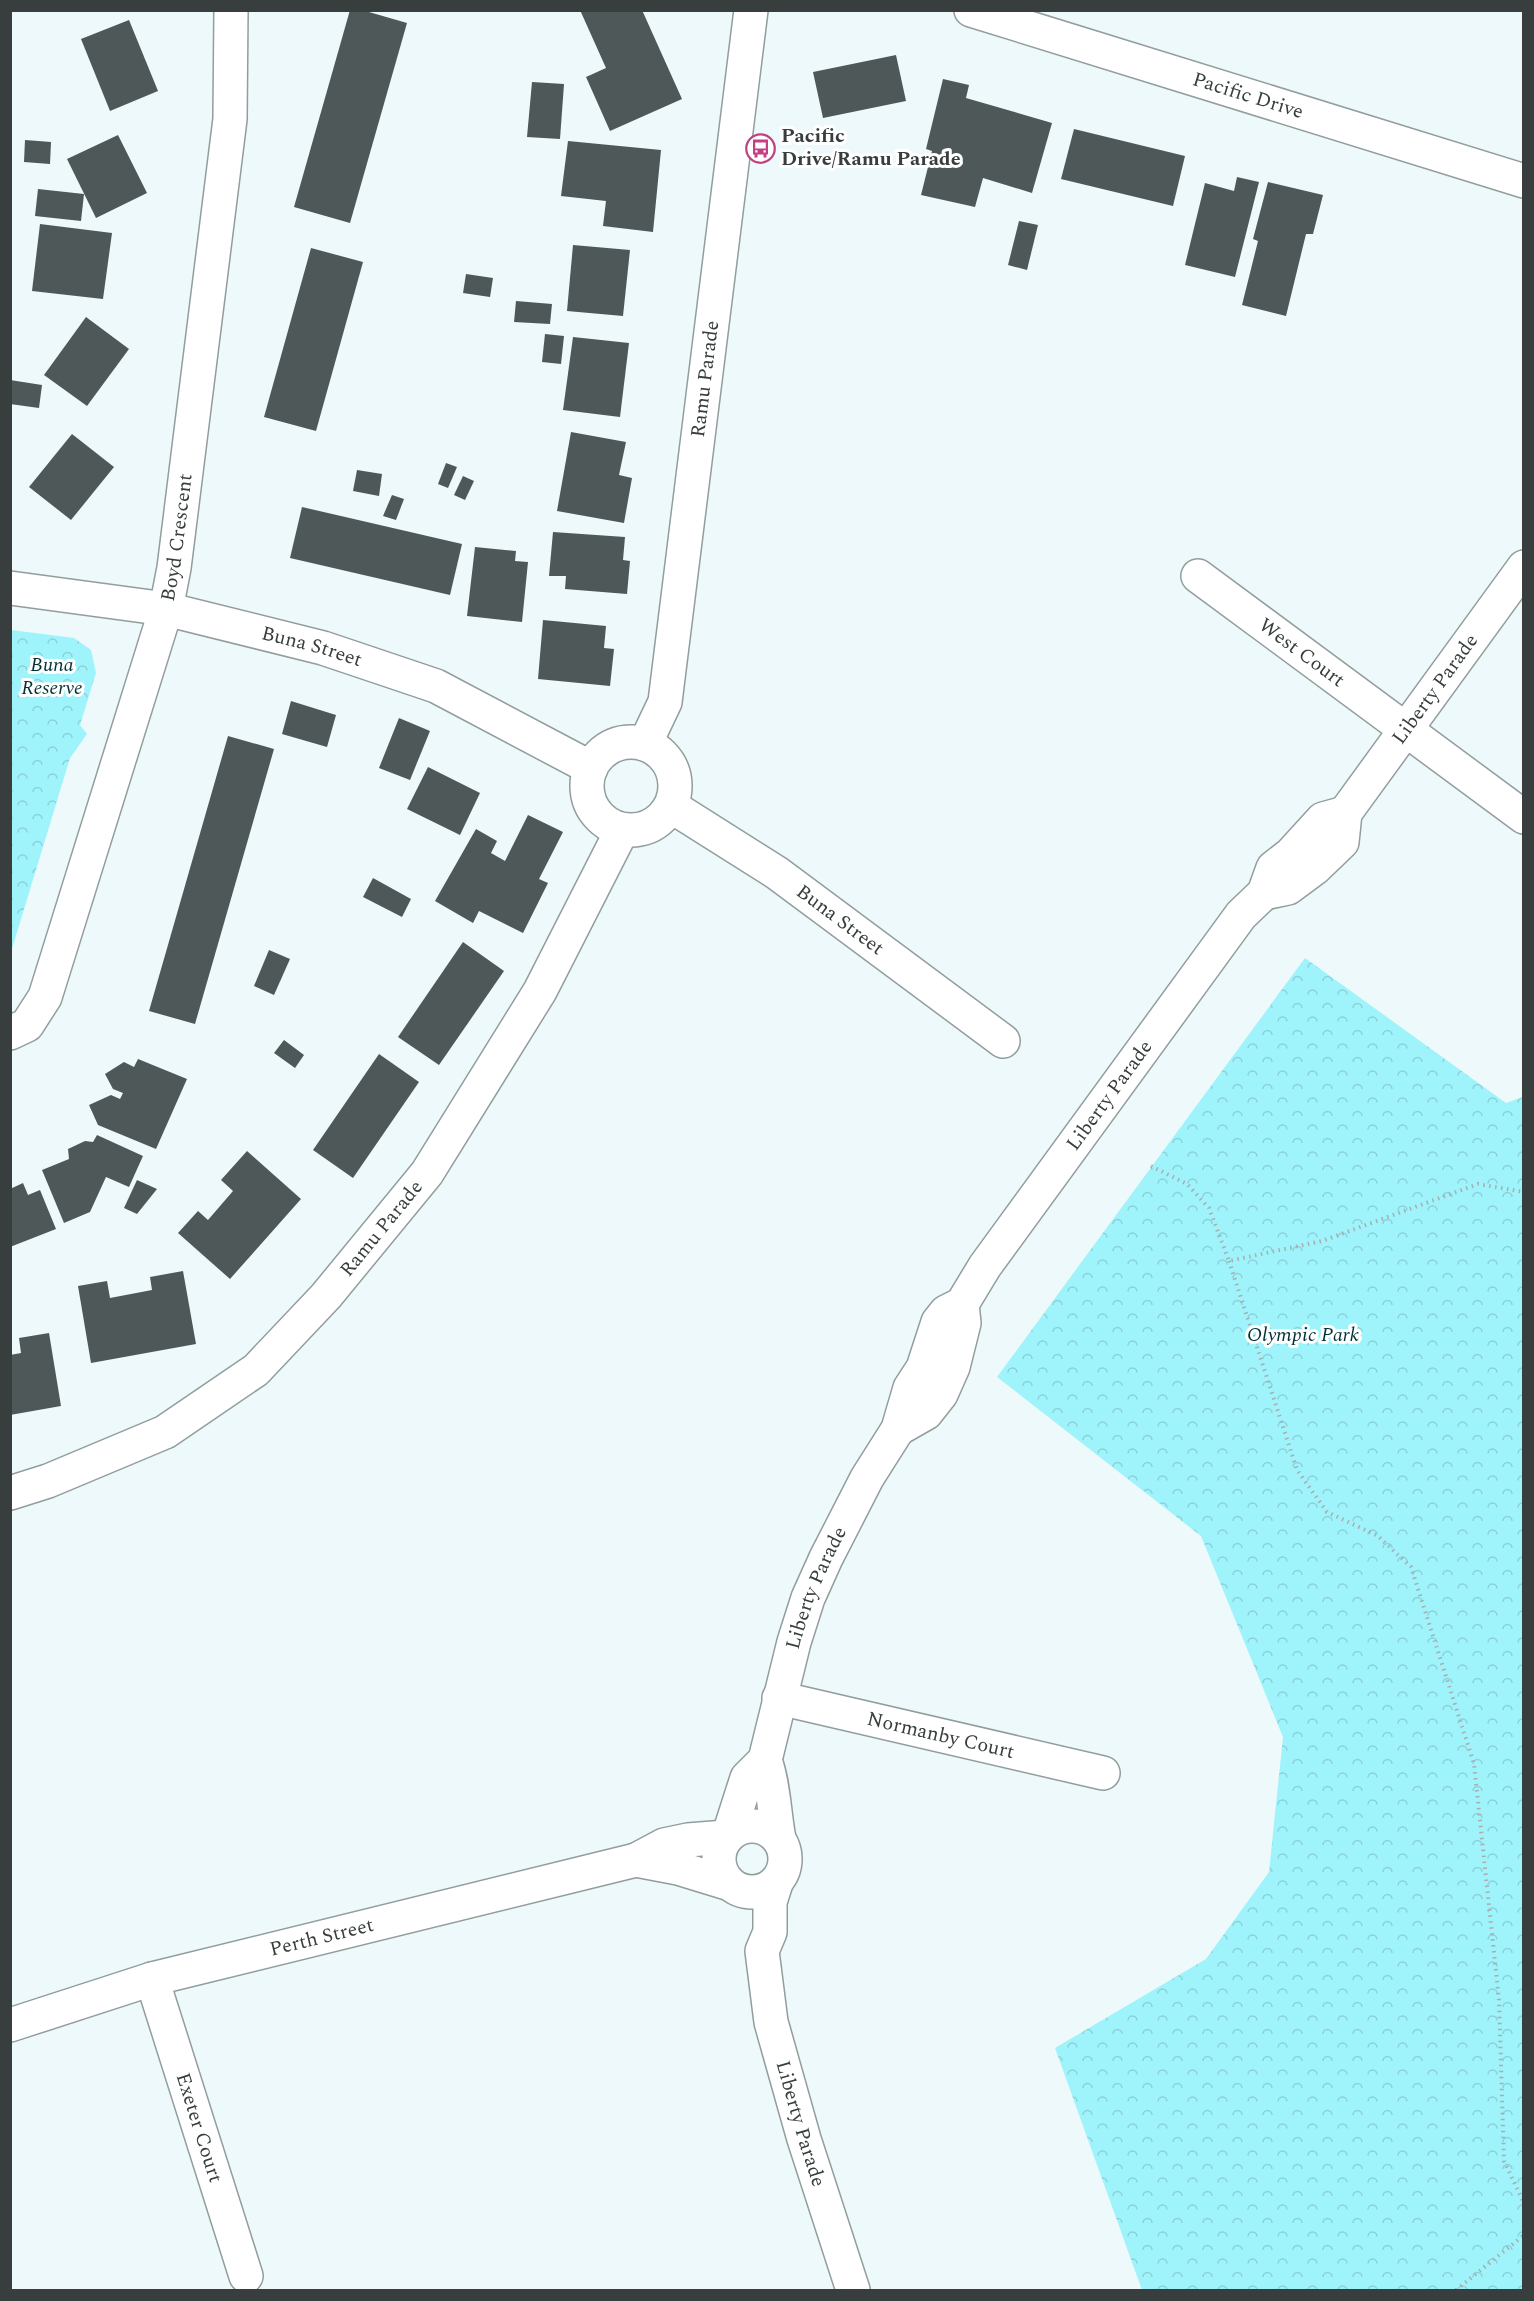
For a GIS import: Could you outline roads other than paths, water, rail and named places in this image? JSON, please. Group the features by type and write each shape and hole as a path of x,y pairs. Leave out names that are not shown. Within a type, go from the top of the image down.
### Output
{"street":[{"name":"Boyd Crescent","path":"10,1033 27,1025 45,997 166,609 174,568 230,119 231,10"},
{"name":"Ramu Parade","path":"645,744 665,702 751,10"},
{"name":"Pacific Drive","path":"971,10 1524,181"},
{"name":"Liberty Parade","path":"779,1839 772,1802 772,1780 765,1760 779,1698 808,1598 867,1478 898,1429 926,1413 941,1394 952,1367 964,1323 962,1304 985,1266 1241,915 1264,893 1288,888 1322,862 1342,842 1345,813 1524,567"},
{"name":"West Court","path":"1198,576 1524,817"},
{"name":"Buna Street","path":"10,588 166,609 323,648 435,686 591,768"},
{"path":"626,742 645,744 659,751 669,762 675,776 676,792 671,806 663,818 651,826 637,830 622,830 610,825 592,807 587,780 591,768 608,748 626,742"},
{"name":"Buna Street","path":"671,806 777,873 1003,1041"},
{"name":"Ramu Parade","path":"10,1493 48,1481 165,1432 256,1370 326,1296 427,1173 540,991 622,830"},
{"name":"Normanby Court","path":"779,1698 1103,1773"},
{"name":"Liberty Parade","path":"728,1836 747,1778 765,1760"},
{"path":"746,1826 755,1826 765,1828 779,1839 785,1857 781,1875 776,1883 752,1893 732,1886 721,1872 718,1860 720,1848 728,1836 746,1826"},
{"name":"Perth Street","path":"10,2025 152,1979 636,1860 664,1845 728,1836"},
{"name":"Perth Street","path":"636,1860 678,1868 732,1886"},
{"name":"Liberty Parade","path":"776,1883 770,1902 770,1932 762,1951 771,2022 787,2084 853,2290"},
{"name":"Liberty Parade","path":"732,1886 744,1910 751,1939 762,1951"},
{"name":"Exeter Court","path":"152,1979 246,2276"}],"place":[{"name":"Pacific Drive/Ramu Parade","path":"760,148"}],"park label":[{"name":"Buna Reserve","path":"52,676"},
{"name":"Olympic Park","path":"1303,1335"}]}
